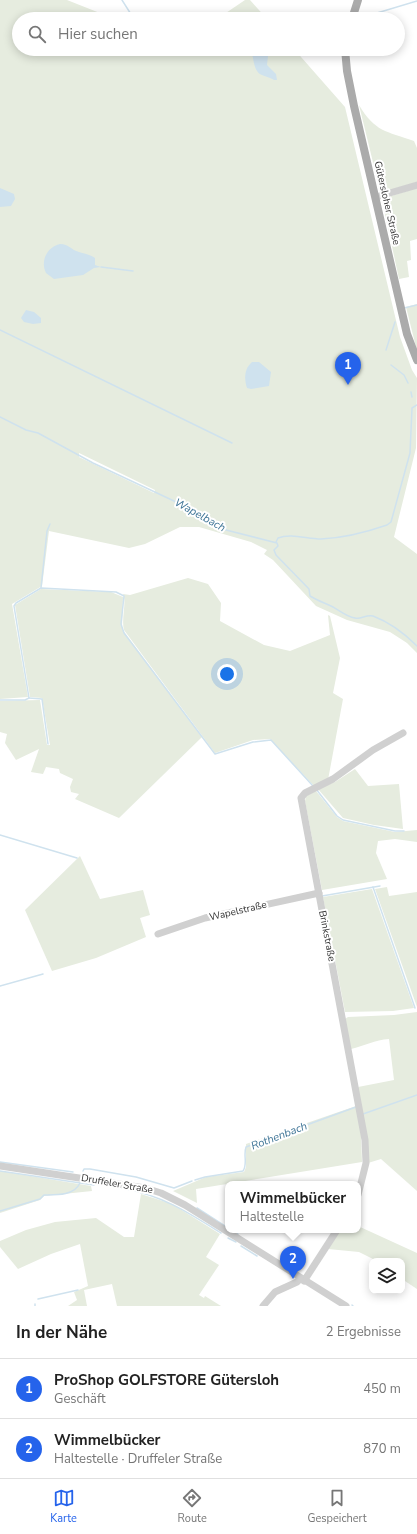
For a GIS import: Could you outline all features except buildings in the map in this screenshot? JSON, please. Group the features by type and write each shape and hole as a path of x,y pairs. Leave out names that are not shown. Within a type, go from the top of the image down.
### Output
{"main road":[{"path":"354,12 358,0"},
{"name":"Gütersloher Straße","path":"346,56 347,71 376,197 408,334 417,360"}],"street":[{"path":"376,197 417,185"},
{"name":"Brinkstraße","path":"361,1183 366,1163 365,1140 301,798 305,793 333,779 373,750 403,733"},
{"name":"Wapelstraße","path":"158,934 199,919 319,893"},
{"name":"Druffeler Straße","path":"0,1166 124,1184 161,1193 185,1205 225,1231"},
{"name":"Druffeler Straße","path":"229,1233 346,1306"},
{"path":"263,1306 275,1292 302,1280 335,1233"}],"shaded area":[{"path":"0,0 67,0 97,12 12,12 12,56 300,56 345,107 400,337 412,370 417,378 416,448 394,537 417,554 417,653 407,643 390,632 347,620 316,606 273,560 264,554 267,550 251,542 199,527 180,527 145,544 129,548 49,531 42,586 12,604 28,697 0,699","holes":["79,453 155,490 154,493 79,457"]},
{"path":"245,0 250,0 261,12 227,12"},
{"path":"359,105 370,121 376,126 414,141 417,148 417,182 383,192 380,191"},
{"path":"417,188 417,239 410,241 411,260 407,261 409,277 399,279 382,200"},
{"path":"417,304 417,351 406,307"},
{"path":"188,578 208,584 221,603 220,621 264,645 290,651 330,635 328,615 330,616 340,658 333,693 343,699 328,780 314,786 270,739 253,740 215,753 124,630 123,594 130,595"},
{"path":"41,589 111,592 123,597 122,629 202,737 119,818 75,799 79,794 71,792 70,787 73,779 60,773 59,769 46,767 43,774 31,772 39,749 16,760 5,743 7,734 0,732 0,701 40,700 47,745 50,745 42,698 30,697 15,605"},
{"path":"355,769 368,786 399,784 403,829 374,825 343,818 318,789 335,782"},
{"path":"316,791 337,817 343,821 395,832 417,830 417,842 395,839 378,841 376,853 387,879 322,890 305,801 306,796"},
{"path":"80,856 100,899 143,890 150,915 140,918 146,937 96,958 52,971 25,910"},
{"path":"387,887 389,896 417,892 417,1007 375,889"},
{"path":"372,889 414,1008 393,1011 345,1012 323,897"},
{"path":"417,1012 417,1191 381,1159 368,1163 358,1087 394,1080 389,1039 351,1049 345,1019 348,1017 394,1015"},
{"path":"356,1106 361,1133 362,1162 245,1181 225,1181 225,1184 196,1189 197,1203 173,1191 206,1177 244,1172 246,1167 246,1144"},
{"path":"0,1171 91,1186 92,1191 44,1196 40,1200 0,1213"},
{"path":"141,1194 172,1204 220,1234 206,1257 219,1265 199,1295 204,1298 205,1296 221,1306 117,1306 112,1284 84,1290 87,1306 68,1306 77,1300 74,1292 88,1286 80,1244 51,1254 18,1269 0,1247 0,1241 26,1230 55,1222 96,1218 124,1237 134,1237"},
{"path":"361,1227 417,1253 417,1289 405,1281 405,1258 371,1258 359,1252 328,1249 338,1233 361,1233"}],"water":[{"path":"252,56 268,56 267,65 276,74 277,80 259,74"},
{"path":"0,188 14,194 15,199 11,206 0,207"},
{"path":"60,244 66,245 76,251 95,258 95,265 101,267 94,268 83,275 54,279 46,273 44,268 44,259 51,248"},
{"path":"26,310 34,312 41,318 41,323 33,324 24,322 21,318"},
{"path":"252,362 259,362 271,372 269,386 251,389 247,388 245,374 247,368"}],"waterway":[{"path":"122,0 130,12"},
{"path":"380,12 417,1"},
{"path":"101,267 133,271"},
{"path":"404,308 417,305"},
{"path":"386,350 395,322"},
{"path":"0,330 232,443"},
{"path":"391,365 404,375 408,383"},
{"path":"411,392 412,397"},
{"path":"276,542 278,538 288,536 316,539 346,536 379,528 391,522 410,453 412,408 417,405"},
{"name":"Wapelbach","path":"0,417 26,430 38,433 93,463 174,501 198,516 222,525 226,530 277,543 278,546 274,550 276,555 309,589 310,596 352,617 359,618 373,616 396,629 417,646"},
{"path":"41,588 47,531 50,524"},
{"path":"0,700 25,700 29,698 14,606 16,603 41,588 116,592 124,596 121,624 124,633 215,754 253,742 271,740 313,786"},
{"path":"29,698 42,699 48,744"},
{"path":"316,789 337,816 343,820 395,831 404,831"},
{"path":"0,835 77,858"},
{"path":"322,896 380,886"},
{"path":"373,887 415,1008"},
{"path":"0,986 43,974"},
{"name":"Rothenbach","path":"363,1114 417,1095"},
{"name":"Rothenbach","path":"195,1180 243,1171 245,1165 246,1147 356,1107"},
{"path":"0,1162 73,1172"},
{"name":"Rothenbach","path":"83,1171 84,1169 90,1169 136,1177 174,1188 192,1181"},
{"path":"0,1171 94,1185"},
{"path":"0,1211 40,1199 44,1195 69,1193 80,1183"},
{"path":"122,1188 150,1195 174,1205 221,1233"},
{"path":"197,1208 225,1226"},
{"path":"228,1238 236,1242"},
{"path":"241,1246 257,1256"},
{"path":"38,1299 78,1290"}],"place":[{"name":"ProShop GOLFSTORE Gütersloh","path":"348,385"},
{"name":"Wimmelbücker","path":"293,1279"}]}
